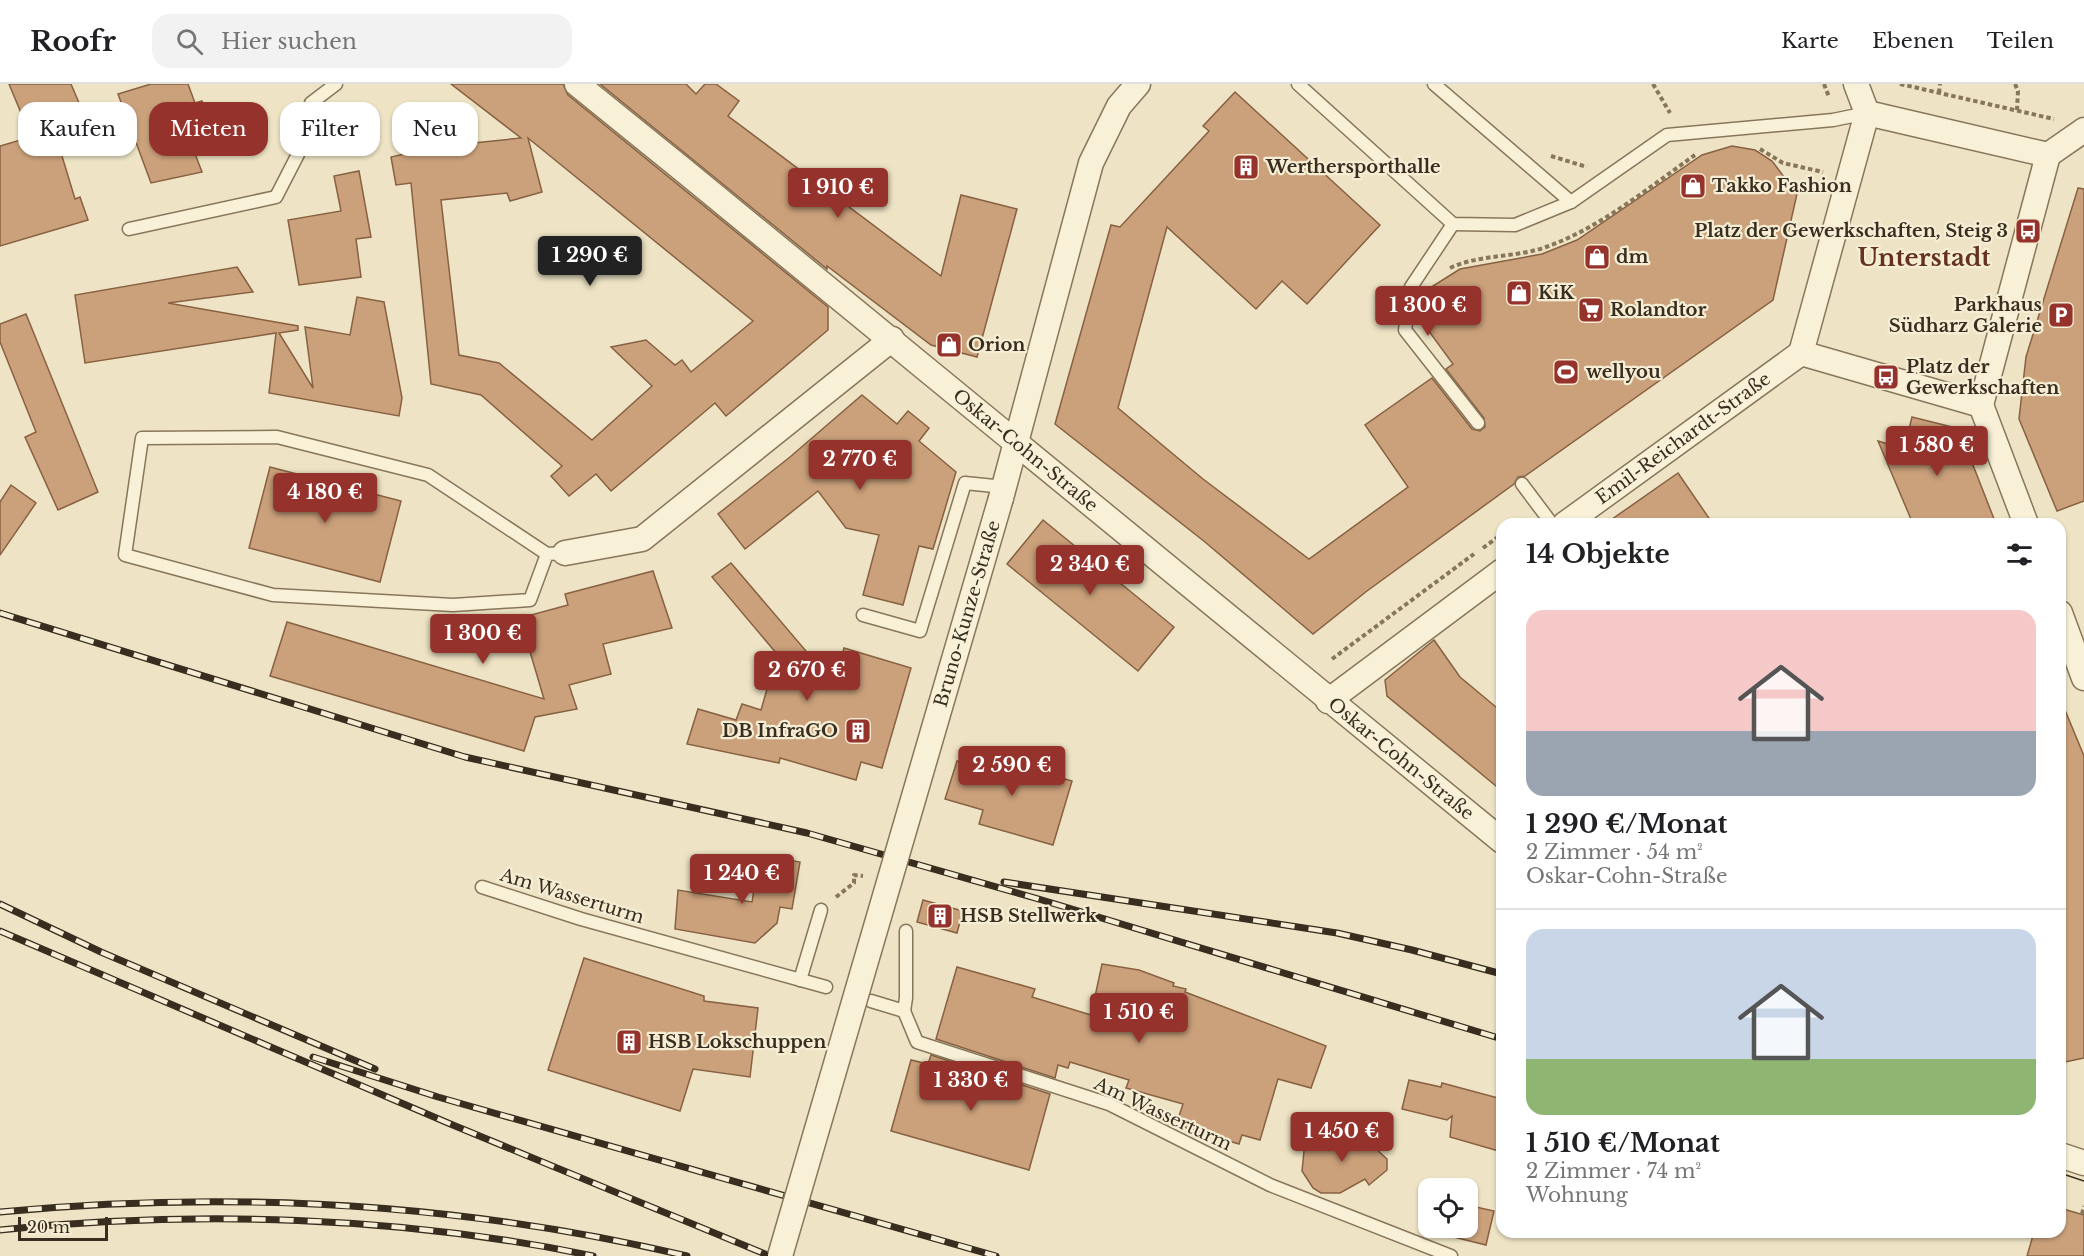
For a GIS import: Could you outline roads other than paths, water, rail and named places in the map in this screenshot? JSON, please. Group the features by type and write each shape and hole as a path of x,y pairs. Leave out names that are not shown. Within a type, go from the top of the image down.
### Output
{"street":[{"name":"Oskar-Cohn-Straße","path":"577,84 892,339 1328,701 1496,836"},
{"name":"Bruno-Kunze-Straße","path":"780,1256 1017,444 1091,163 1119,106 1138,84"},
{"path":"1856,84 1867,113 1800,354 1981,405"},
{"path":"1867,113 2048,155"},
{"path":"2024,518 1981,405 2048,155 2073,125"},
{"path":"556,554 642,539 892,339"},
{"name":"Emil-Reichardt-Straße","path":"1573,518 1800,354"},
{"path":"1328,701 1496,575"},
{"path":"2066,629 2084,678"},
{"path":"2066,1157 2084,1163"}],"lane":[{"path":"129,229 276,197 312,127 310,104 336,84"},
{"path":"1298,84 1453,224 1515,225 1571,202 1667,135 1833,120 1867,113"},
{"path":"1434,84 1571,202"},
{"path":"1453,224 1411,287 1405,330 1478,423"},
{"path":"277,437 428,475 556,554 530,600 453,606 273,595 125,555 142,438 277,437"},
{"path":"863,615 920,631 965,483 1002,493"},
{"path":"1522,484 1548,518"},
{"name":"Am Wasserturm","path":"482,887 581,919 826,987"},
{"path":"800,980 821,910"},
{"path":"871,1001 904,1011 906,931"},
{"name":"Am Wasserturm","path":"904,1011 917,1042 1108,1104 1270,1185 1451,1256"}],"tram line":[{"path":"2066,1175 2084,1181"}],"railway":[{"path":"0,613 465,757 807,833 1042,900 1496,1037"},
{"path":"1004,882 1337,933 1496,972"},
{"path":"0,904 101,952 375,1069"},
{"path":"0,931 448,1123 770,1256"},
{"path":"313,1057 438,1097 996,1256"},
{"path":"0,1212 86,1205 173,1202 259,1202 345,1206 431,1213 517,1224 602,1238 687,1256"},
{"path":"0,1230 148,1220 298,1220 447,1232 593,1256"}],"place":[{"name":"Werthersporthalle","path":"1246,167"},
{"name":"Takko Fashion","path":"1693,186"},
{"name":"Platz der Gewerkschaften, Steig 3","path":"2028,231"},
{"name":"dm","path":"1597,257"},
{"name":"KiK","path":"1519,293"},
{"name":"Rolandtor","path":"1591,310"},
{"name":"Parkhaus Südharz Galerie","path":"2061,315"},
{"name":"Orion","path":"949,345"},
{"name":"wellyou","path":"1566,372"},
{"name":"Platz der Gewerkschaften","path":"1886,377"},
{"name":"DB InfraGO","path":"858,731"},
{"name":"HSB Stellwerk","path":"940,916"},
{"name":"HSB Lokschuppen","path":"629,1042"}],"district":[{"name":"Unterstadt","path":"1924,258"}]}
